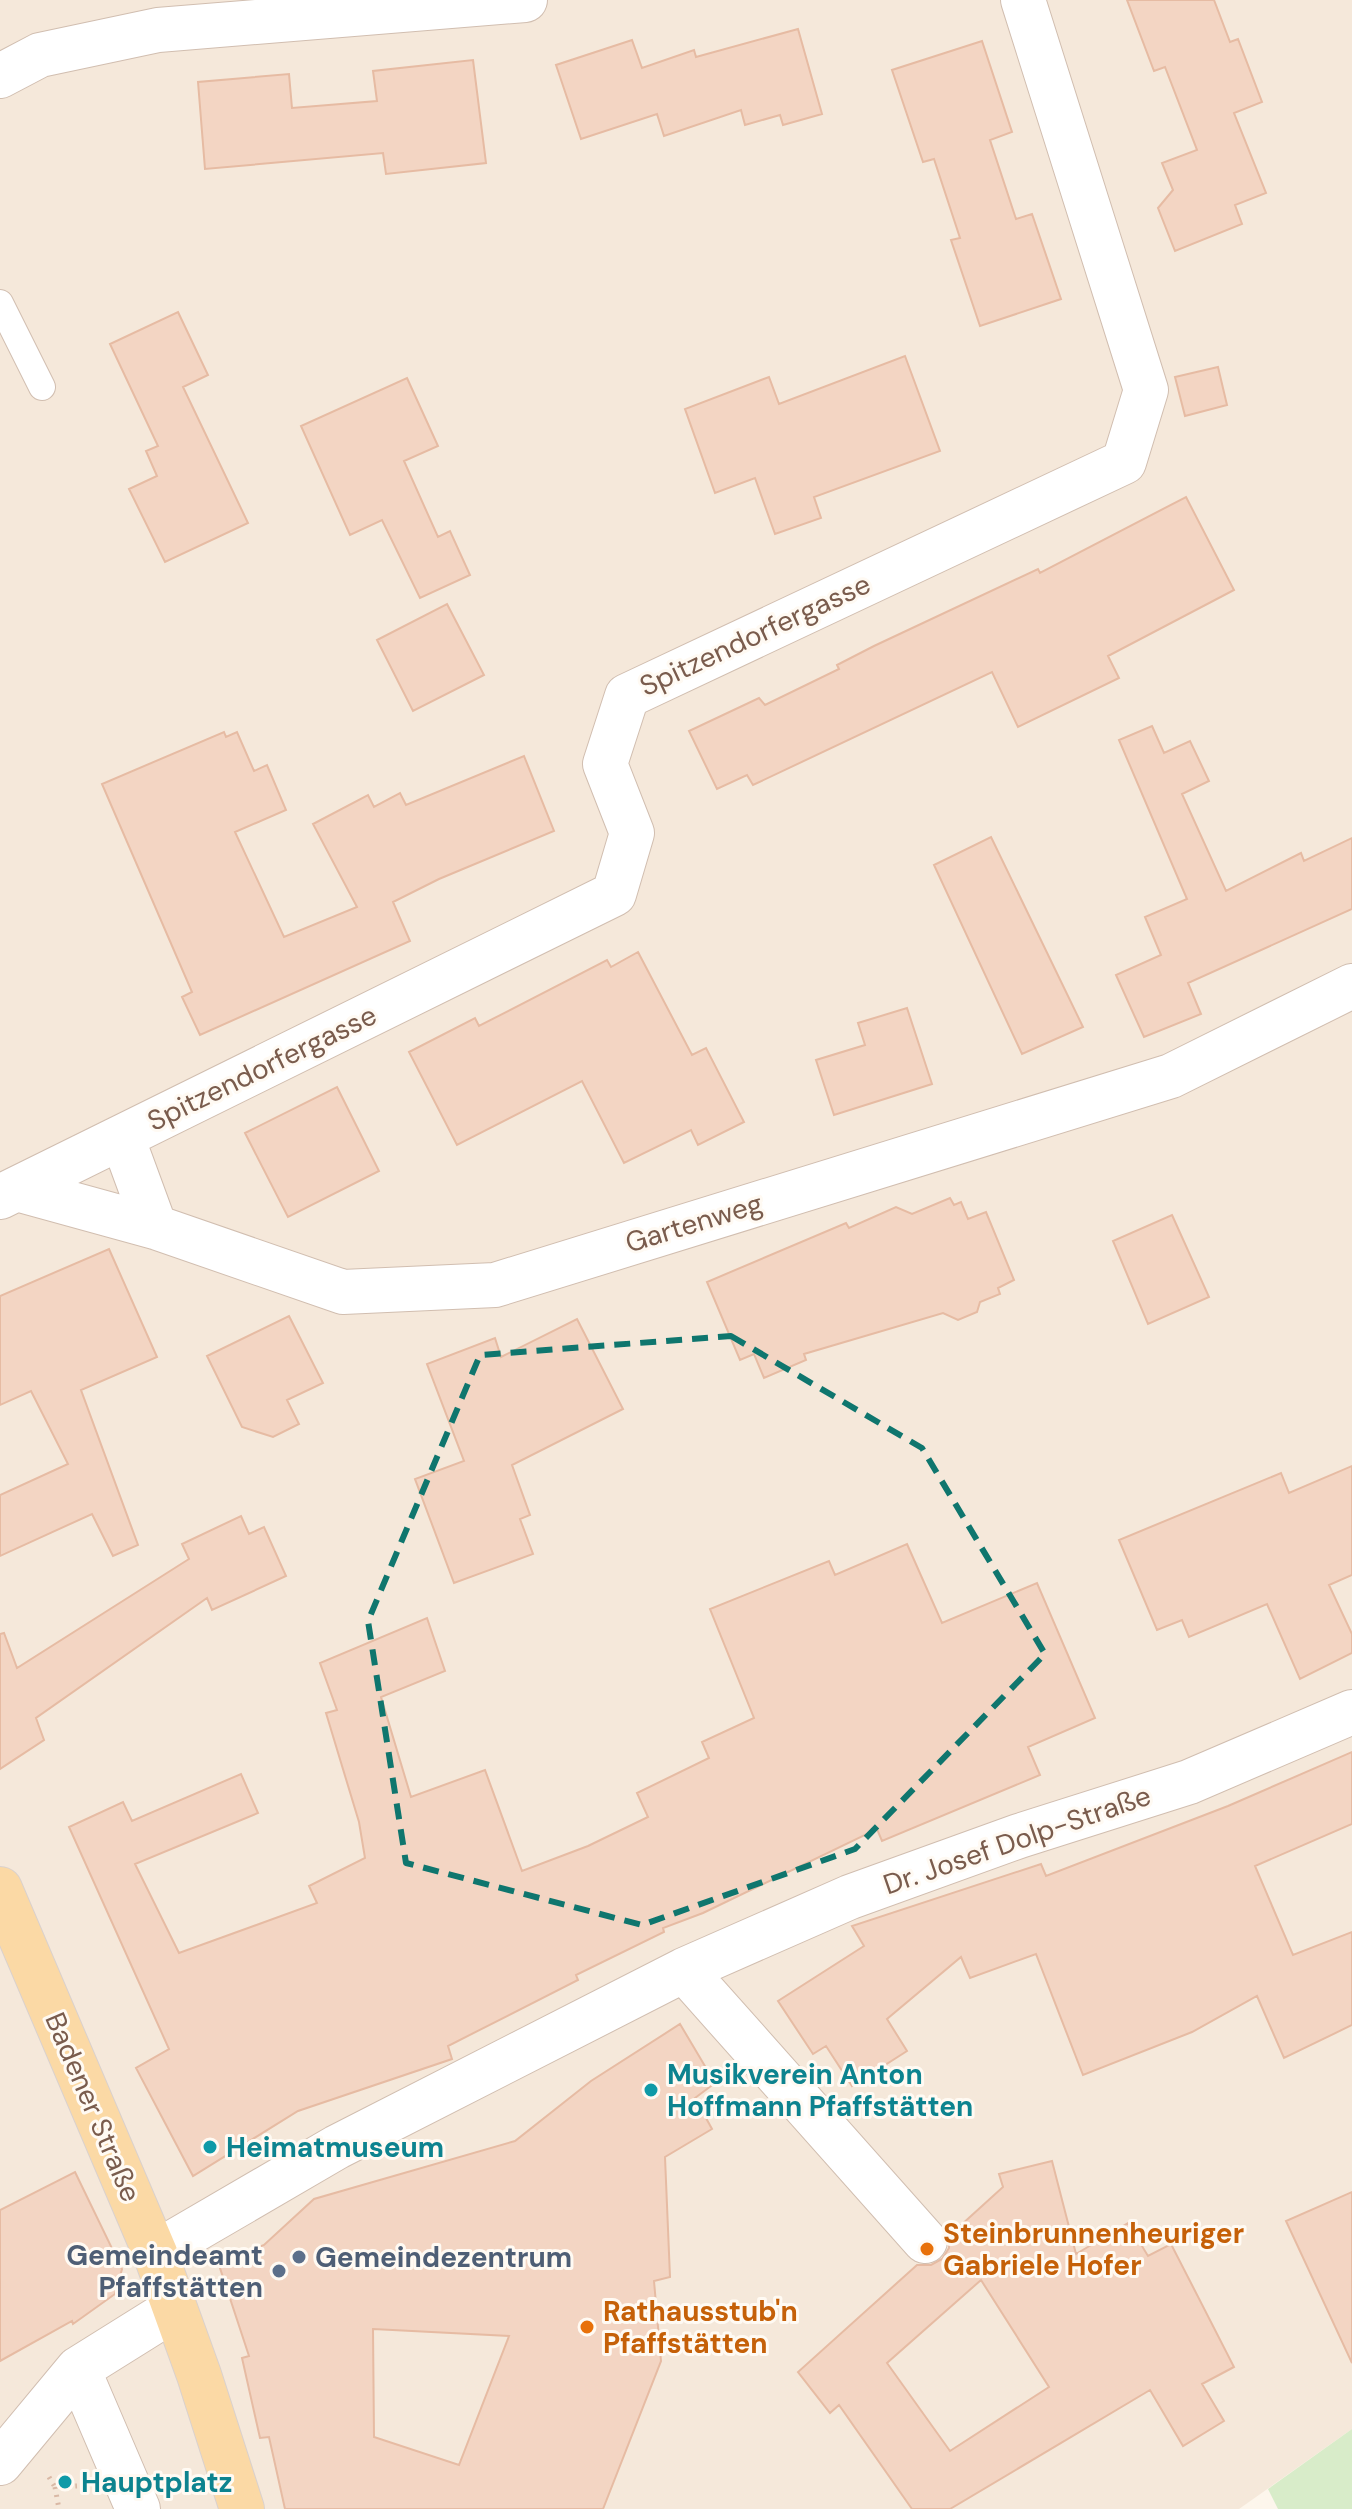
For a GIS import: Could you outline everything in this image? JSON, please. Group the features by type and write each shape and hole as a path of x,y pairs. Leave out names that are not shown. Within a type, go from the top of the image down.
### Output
{"main road":[{"name":"Badener Straße","path":"0,1889 155,2253 199,2375 242,2509"}],"street":[{"path":"0,76 40,55 158,30 449,3 525,0"},
{"name":"Spitzendorfergasse","path":"9,1193 614,894 632,833 605,764 627,696 1124,462 1146,390 1023,0"},
{"name":"Gartenweg","path":"9,1193 155,1227 343,1292 495,1285 1171,1076 1352,986"},
{"path":"122,1137 155,1227"},
{"name":"Dr. Josef Dolp-Straße","path":"155,2253 337,2147 684,1970 850,1897 1019,1836 1189,1782 1352,1712"},
{"path":"684,1970 925,2241"},
{"path":"0,2463 78,2369 174,2309"},
{"path":"78,2369 138,2509"}],"lane":[{"path":"0,303 42,387"}],"path":[{"path":"55,2487 59,2509"}],"highlighted area":[{"path":"731,1336 922,1448 1045,1654 855,1849 642,1925 406,1863 368,1621 480,1355"}],"shaded area":[{"path":"0,0 1352,0 1352,2429 1239,2509 0,2509"}],"green space":[{"path":"1352,2429 1352,2509 1278,2509 1268,2489"}],"building":[{"path":"1127,0 1214,0 1230,42 1238,39 1262,102 1234,113 1266,193 1235,205 1242,224 1175,251 1158,208 1173,190 1162,163 1197,150 1165,67 1154,71"},
{"path":"798,29 822,114 783,125 780,115 745,125 741,110 664,136 657,114 581,139 556,65 632,40 642,68 694,50 696,57"},
{"path":"982,41 1012,132 990,140 1016,219 1032,214 1061,299 980,326 951,240 960,238 934,159 923,162 892,70"},
{"path":"473,60 486,163 386,174 383,153 205,169 198,82 289,74 292,108 377,101 373,71"},
{"path":"178,312 208,375 183,387 248,523 165,562 129,489 157,476 146,451 158,446 110,344"},
{"path":"905,356 940,451 814,497 821,518 775,534 755,478 715,493 685,409 769,377 779,404"},
{"path":"1218,367 1227,405 1185,416 1175,377"},
{"path":"407,378 438,446 404,461 438,537 450,531 470,575 420,598 382,520 350,535 301,426"},
{"path":"1186,497 1234,590 1108,656 1119,678 1018,727 992,672 753,785 747,775 717,789 689,731 759,698 765,705 839,669 837,665 874,646 1038,569 1040,573"},
{"path":"447,604 484,675 413,711 377,640"},
{"path":"1152,726 1164,753 1190,741 1209,781 1182,794 1226,891 1301,853 1304,861 1352,838 1352,909 1188,983 1201,1014 1144,1037 1116,975 1161,955 1145,917 1187,899 1119,740"},
{"path":"224,732 226,737 237,732 254,771 267,765 286,810 235,832 284,937 357,907 313,824 368,795 374,807 400,793 406,805 524,756 554,831 439,879 393,902 410,941 200,1035 182,997 192,992 102,784"},
{"path":"991,837 1083,1027 1022,1054 934,865"},
{"path":"638,952 692,1055 706,1048 744,1122 698,1145 691,1130 624,1163 582,1081 457,1145 409,1052 475,1018 479,1026 607,960 611,967"},
{"path":"907,1008 932,1084 834,1115 816,1060 865,1045 858,1023"},
{"path":"337,1087 379,1171 288,1217 245,1133"},
{"path":"950,1198 954,1205 961,1202 968,1219 986,1212 1014,1280 998,1288 1000,1294 980,1302 977,1312 958,1320 943,1313 804,1354 806,1360 764,1378 754,1354 740,1360 707,1282 846,1223 849,1228 896,1207 912,1214"},
{"path":"1172,1215 1209,1297 1148,1324 1113,1241"},
{"path":"109,1249 157,1357 81,1390 138,1545 113,1556 92,1514 0,1556 0,1495 68,1464 31,1391 0,1405 0,1296"},
{"path":"289,1316 323,1383 287,1400 299,1424 273,1437 242,1427 207,1356"},
{"path":"577,1319 623,1409 512,1465 530,1515 520,1519 533,1554 454,1583 415,1479 464,1461 427,1364 495,1338 501,1357"},
{"path":"1352,1466 1352,1575 1329,1585 1352,1634 1352,1653 1300,1679 1267,1604 1189,1637 1182,1620 1157,1630 1119,1540 1281,1473 1289,1493"},
{"path":"241,1516 249,1534 264,1527 286,1576 212,1610 207,1598 36,1718 44,1740 0,1769 0,1634 4,1633 17,1668 189,1559 182,1544"},
{"path":"907,1544 942,1623 1037,1583 1095,1718 1028,1747 1040,1775 882,1841 877,1829 703,1913 663,1928 664,1932 576,1975 578,1980 448,2046 452,2059 298,2111 193,2176 136,2068 169,2049 69,1827 123,1802 132,1821 241,1774 258,1813 135,1864 179,1953 317,1903 309,1886 365,1858 359,1822 326,1713 337,1710 320,1663 427,1618 445,1671 381,1697 411,1797 485,1770 522,1871 588,1846 648,1817 637,1793 709,1758 702,1742 754,1718 710,1609 829,1561 835,1575"},
{"path":"1352,1752 1352,1824 1255,1866 1293,1955 1352,1932 1352,2025 1284,2058 1257,1996 1192,2032 1083,2075 1036,1954 970,1978 961,1957 887,2019 907,2051 852,2086 826,2046 813,2054 778,2001 864,1946 852,1926 1041,1864 1046,1876 1228,1806"},
{"path":"680,2024 715,2083 695,2098 712,2129 665,2157 670,2277 654,2281 661,2361 603,2509 285,2509 269,2437 260,2438 242,2358 249,2356 218,2262 264,2245 314,2199 515,2141 591,2081","holes":["373,2329 509,2336 459,2465 374,2437"]},
{"path":"1052,2161 1076,2254 1128,2223 1148,2256 1171,2244 1234,2367 1202,2384 1224,2421 1183,2446 1150,2390 950,2509 912,2509 839,2405 830,2413 798,2372 917,2265 931,2265 942,2259 949,2248 949,2236 1003,2187 999,2174","holes":["981,2280 1049,2387 950,2451 887,2363"]},
{"path":"75,2172 122,2269 115,2294 73,2324 72,2321 0,2361 0,2210"},
{"path":"1352,2192 1352,2363 1286,2221"}],"place":[{"name":"Musikverein Anton Hoffmann Pfaffstätten","path":"651,2090"},
{"name":"Heimatmuseum","path":"210,2147"},
{"name":"Steinbrunnenheuriger Gabriele Hofer","path":"927,2249"},
{"name":"Gemeindezentrum","path":"299,2257"},
{"name":"Gemeindeamt Pfaffstätten","path":"279,2271"},
{"name":"Rathausstub'n Pfaffstätten","path":"587,2327"},
{"name":"Hauptplatz","path":"65,2482"}]}
